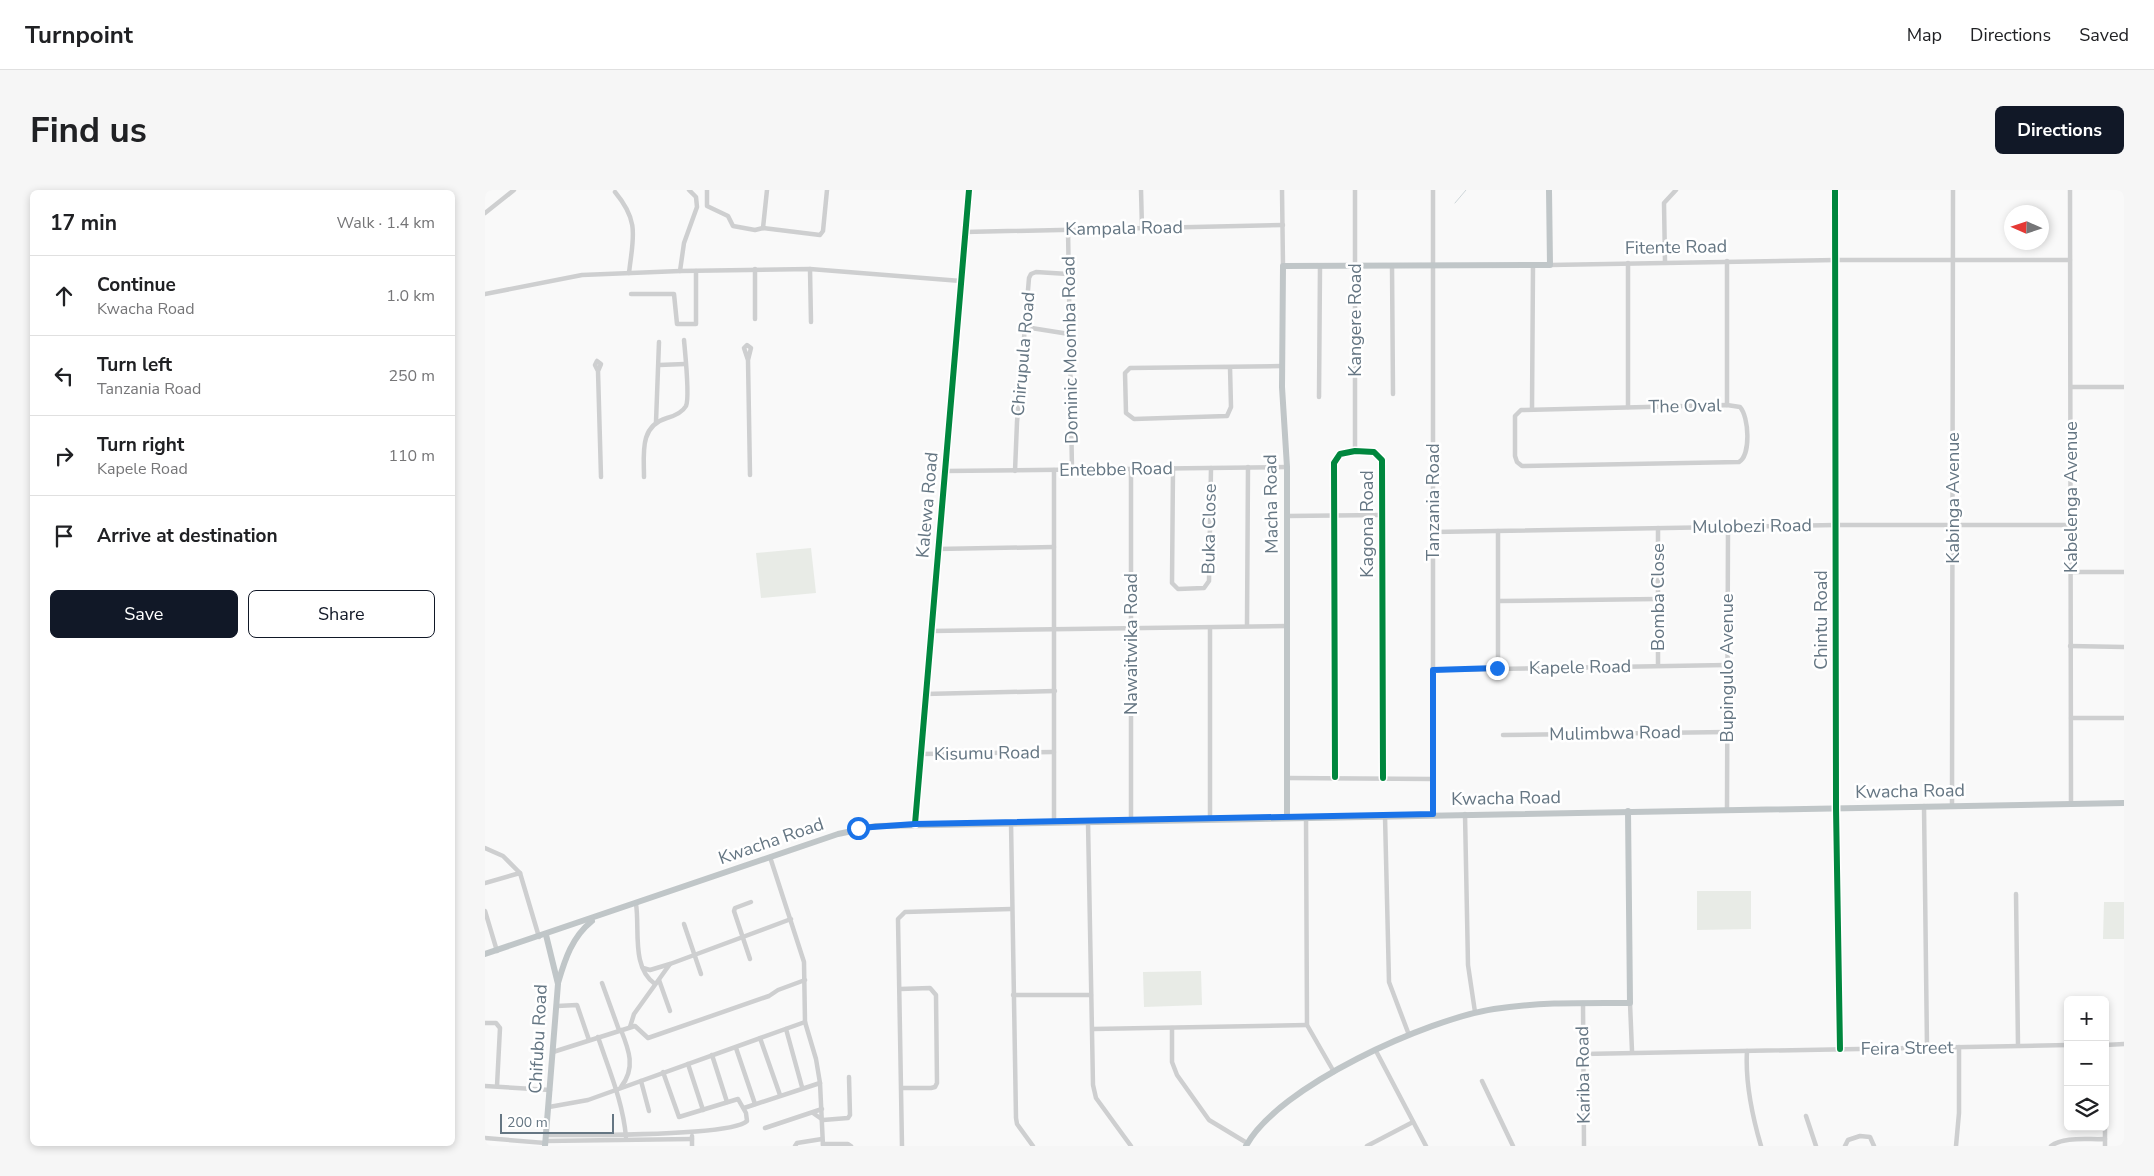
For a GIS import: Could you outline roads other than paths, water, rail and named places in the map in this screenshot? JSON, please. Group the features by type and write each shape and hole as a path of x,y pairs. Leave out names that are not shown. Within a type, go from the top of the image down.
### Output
{"main road":[{"path":"1549,190 1550,265"},
{"name":"Fitente Road","path":"1283,266 1550,265"},
{"name":"Macha Road","path":"1283,266 1282,366 1287,467 1287,817"},
{"name":"Kwacha Road","path":"485,954 546,935 858,828 915,824 1131,819 2124,803"},
{"path":"1247,1145 1256,1131 1277,1109 1335,1072 1409,1035 1475,1012 1507,1007 1630,1002 1628,812"},
{"path":"558,984 564,962 574,940 597,917"},
{"name":"Chifubu Road","path":"545,1141 551,1090 558,984 546,935"}],"street":[{"path":"485,213 514,190"},
{"path":"707,190 707,206 728,216 733,226 755,230 763,228 820,235 823,231 827,190"},
{"path":"763,228 767,190"},
{"name":"Kalewa Road","path":"915,824 969,190"},
{"path":"1141,190 1142,228"},
{"name":"Macha Road","path":"1282,190 1283,266"},
{"name":"Kangere Road","path":"1355,190 1355,451"},
{"name":"Tanzania Road","path":"1433,190 1433,814"},
{"path":"1665,262 1664,203 1676,190"},
{"name":"Chintu Road","path":"1835,190 1836,808 1840,1050"},
{"name":"Kabinga Avenue","path":"1952,806 1953,190"},
{"name":"Kabelenga Avenue","path":"2070,190 2071,804"},
{"path":"680,271 684,243 697,207 697,200 691,191"},
{"path":"615,192 628,208 632,217 629,273"},
{"name":"Kampala Road","path":"965,232 1283,225"},
{"name":"Dominic Moomba Road","path":"1067,229 1072,470"},
{"name":"Fitente Road","path":"1550,265 1727,261 2070,260"},
{"path":"1727,261 1727,405"},
{"path":"1628,263 1628,407"},
{"path":"1532,408 1533,265"},
{"path":"1319,266 1319,397"},
{"path":"1393,266 1393,394"},
{"path":"485,294 573,276 680,271 810,269 961,281"},
{"path":"810,269 811,322"},
{"path":"755,270 755,319"},
{"path":"631,294 674,294 677,324 696,324 696,271"},
{"name":"Chirupula Road","path":"1015,471 1025,327 1031,274 1068,274"},
{"path":"1025,327 1069,334"},
{"path":"656,422 675,416 685,407 687,398 684,340"},
{"path":"644,477 645,437 656,422 659,342"},
{"path":"748,360 750,475"},
{"path":"659,366 685,364"},
{"path":"1230,367 1231,407 1227,416 1134,418 1128,416 1125,409 1125,373 1129,368 1282,366"},
{"path":"598,371 601,478"},
{"path":"2071,387 2124,386"},
{"name":"The Oval","path":"1727,405 1740,407 1747,418 1746,454 1739,462 1522,466 1517,462 1515,456 1515,416 1521,410 1532,408 1727,405"},
{"name":"Kagona Road","path":"1335,777 1334,463 1340,454 1355,451 1374,452 1382,460 1383,778"},
{"name":"Entebbe Road","path":"945,471 1287,467"},
{"name":"Buka Close","path":"1173,468 1172,583 1178,589 1199,590 1204,588 1209,581 1211,468"},
{"path":"1247,468 1247,626"},
{"name":"Nawaitwika Road","path":"1131,469 1131,819"},
{"path":"1053,470 1055,630 1054,821"},
{"path":"1287,516 1382,515"},
{"name":"Mulobezi Road","path":"1433,532 1836,525 2071,525"},
{"name":"Bupingulo Avenue","path":"1727,809 1728,527"},
{"name":"Bomba Close","path":"1658,528 1658,665"},
{"path":"1497,668 1499,601 1498,531"},
{"path":"937,550 1054,547"},
{"path":"2071,572 2124,572"},
{"path":"1499,601 1657,599"},
{"path":"931,631 1287,626"},
{"path":"1210,628 1210,818"},
{"path":"2071,646 2124,647"},
{"name":"Kapele Road","path":"1433,670 1727,665"},
{"path":"925,694 1055,690"},
{"path":"2071,718 2124,718"},
{"name":"Mulimbwa Road","path":"1503,735 1727,732"},
{"name":"Kisumu Road","path":"920,754 1054,752"},
{"path":"1287,778 1432,778"},
{"path":"1924,805 1927,1047"},
{"path":"1465,814 1468,966 1475,1012"},
{"path":"1307,816 1307,1025 1335,1072"},
{"path":"1385,816 1389,982 1409,1035"},
{"path":"1088,820 1094,1092 1131,1146"},
{"path":"1011,822 1016,1118 1033,1146"},
{"path":"485,848 503,856 520,872 539,937"},
{"path":"770,857 803,954 805,1022 816,1059 820,1083 823,1143"},
{"path":"485,883 520,872"},
{"path":"2016,894 2018,1045"},
{"path":"750,959 734,911 735,908 751,902"},
{"path":"636,904 639,924 637,946 643,968 647,978 657,982 670,1012"},
{"path":"902,1146 898,919 900,914 905,912 1011,909"},
{"path":"485,911 497,951"},
{"path":"643,968 650,970 670,964 791,919"},
{"path":"684,924 701,974"},
{"path":"630,1027 634,1014 670,964"},
{"path":"553,1052 630,1027 637,1027 648,1038 769,996 778,990 805,980"},
{"path":"602,983 629,1053 629,1076 619,1088"},
{"path":"900,989 930,988 936,995 937,1083 935,1087 931,1088 902,1088"},
{"path":"1013,996 1091,995"},
{"path":"1630,1002 1632,1052"},
{"name":"Kariba Road","path":"1583,1004 1584,1146"},
{"path":"557,1006 577,1005 589,1040"},
{"path":"549,1107 579,1102 805,1022"},
{"path":"485,1023 496,1023 500,1028 497,1086"},
{"path":"1093,1029 1307,1025"},
{"path":"1172,1028 1172,1062 1177,1075 1209,1120 1247,1145"},
{"path":"786,1030 802,1087"},
{"path":"598,1038 619,1088 626,1136"},
{"path":"760,1038 780,1095"},
{"path":"2109,1045 2124,1044"},
{"name":"Feira Street","path":"1583,1054 2064,1045"},
{"path":"1956,1146 1959,1112 1959,1047"},
{"path":"736,1048 755,1104"},
{"path":"1747,1050 1746,1066 1749,1094 1761,1146"},
{"path":"1376,1051 1426,1146"},
{"path":"712,1055 727,1102"},
{"path":"688,1064 703,1110"},
{"path":"545,1141 574,1143 595,1137 609,1139 626,1136 643,1139 739,1126 747,1121 745,1108 738,1099 679,1117 663,1072"},
{"path":"813,1113 823,1120 850,1115 849,1077"},
{"path":"641,1081 649,1111"},
{"path":"1482,1081 1513,1146"},
{"path":"745,1108 802,1087 820,1083"},
{"path":"485,1086 551,1090"},
{"path":"2105,1086 2105,1146"},
{"path":"765,1128 822,1109"},
{"path":"1806,1116 1816,1146"},
{"path":"1367,1146 1413,1122"},
{"path":"691,1132 692,1146"},
{"path":"485,1138 533,1144 545,1141 626,1136 693,1139"},
{"path":"1845,1146 1848,1140 1866,1136 1873,1140 1874,1146"},
{"path":"609,1139 610,1146"},
{"path":"643,1139 643,1146"},
{"path":"2051,1146 2056,1142 2065,1140 2105,1139"},
{"path":"795,1146 797,1143 848,1144 851,1146"}],"waterway":[{"path":"1455,203 1466,190"}]}
